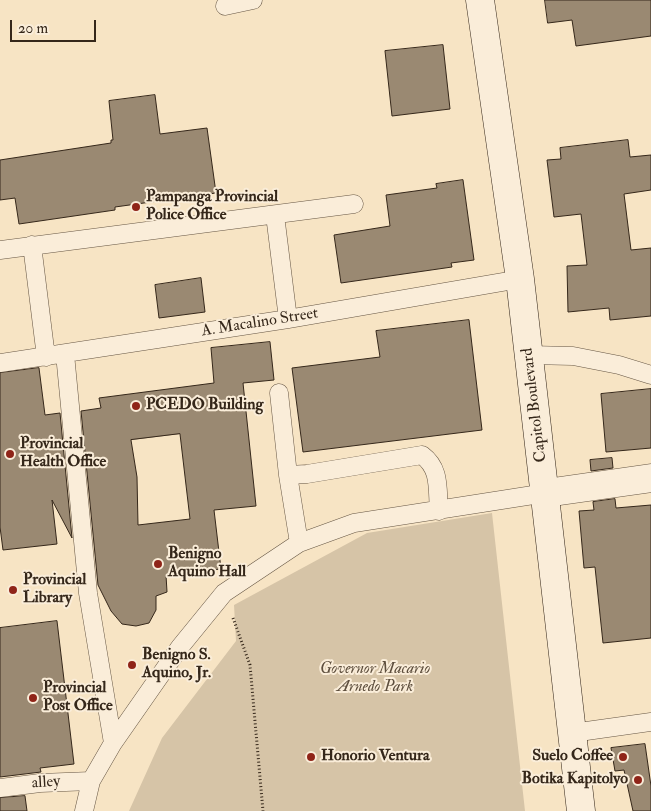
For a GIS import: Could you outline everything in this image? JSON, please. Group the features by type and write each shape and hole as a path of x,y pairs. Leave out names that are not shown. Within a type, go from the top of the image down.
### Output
{"main road":[{"name":"Capitol Boulevard","path":"480,0 520,279 581,811"},
{"path":"546,493 651,478"}],"lane":[{"path":"225,6 253,0"},
{"path":"0,250 354,204"},
{"path":"275,215 288,319"},
{"path":"32,246 46,357"},
{"name":"A. Macalino Street","path":"0,363 288,319 520,279"},
{"path":"65,354 88,593 113,743"},
{"path":"529,355 573,356 651,375"},
{"path":"279,393 288,475 299,543"},
{"path":"288,475 307,474 422,455 431,462 435,469 439,510"},
{"path":"84,811 91,781 113,743 180,647 224,593 299,543 354,523 546,493"},
{"path":"572,732 651,722"},
{"name":"alley","path":"0,788 40,783 91,781"}],"path":[{"path":"224,593 250,665 263,811"}],"green space":[{"name":"Governor Macario Arnedo Park","path":"492,513 525,811 129,811 162,738 236,641 234,605 367,533"}],"building":[{"path":"545,0 651,0 651,36 576,46 572,20 548,23"},
{"path":"443,45 450,109 392,116 385,51"},
{"path":"155,95 160,134 207,128 216,193 115,207 115,210 19,224 15,198 0,200 0,160 111,143 111,140 113,140 109,101"},
{"path":"628,140 630,157 651,155 651,190 624,194 631,250 651,248 651,316 610,320 609,308 568,312 567,266 587,265 581,214 554,217 547,160 561,159 560,148"},
{"path":"463,180 474,260 451,263 452,267 341,283 334,235 390,226 386,195 437,188 436,184"},
{"path":"201,278 205,312 159,318 155,285"},
{"path":"469,320 482,430 303,452 292,368 380,357 376,331"},
{"path":"270,342 274,380 243,383 256,506 214,510 221,569 166,575 167,592 156,596 156,610 149,623 136,626 122,624 111,611 98,585 81,411 101,408 99,398 214,383 211,348","holes":["180,434 190,519 138,525 137,477 131,440"]},
{"path":"39,368 45,415 60,413 72,538 52,500 57,544 3,550 0,527 0,373"},
{"path":"651,389 651,448 606,452 601,394"},
{"path":"612,458 613,468 591,471 590,460"},
{"path":"615,499 616,508 651,505 651,638 603,643 595,567 584,568 579,511 594,510 593,502"},
{"name":"Provincial Post Office","path":"57,621 74,764 40,768 41,772 0,777 0,628"},
{"path":"645,744 651,786 651,811 633,811 624,770 615,771 611,748"},
{"path":"25,796 27,811 0,811 0,798"}],"place":[{"name":"Pampanga Provincial Police Office","path":"136,207"},
{"name":"PCEDO Building","path":"136,406"},
{"name":"Provincial Health Office","path":"10,454"},
{"name":"Benigno Aquino Hall","path":"158,564"},
{"name":"Provincial Library","path":"13,590"},
{"name":"Benigno S. Aquino, Jr.","path":"132,665"},
{"name":"Provincial Post Office","path":"33,698"},
{"name":"Honorio Ventura","path":"311,757"},
{"name":"Suelo Coffee","path":"623,757"},
{"name":"Botika Kapitolyo","path":"638,780"}]}
